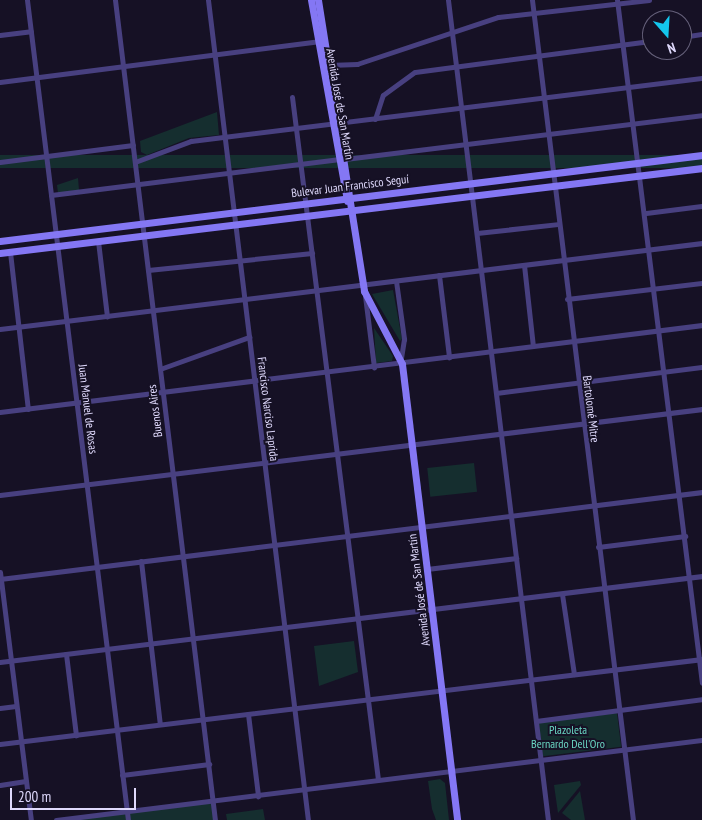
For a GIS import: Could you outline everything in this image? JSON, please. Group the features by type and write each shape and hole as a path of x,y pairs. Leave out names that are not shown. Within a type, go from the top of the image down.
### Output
{"main road":[{"name":"Avenida José de San Martín","path":"311,0 329,66 335,125"},
{"name":"Avenida José de San Martín","path":"318,0 321,41 365,296 402,360 457,820"},
{"name":"Bulevar Juan Francisco Seguí","path":"0,241 702,155"},
{"name":"Bulevar Juan Francisco Seguí","path":"0,253 702,168"}],"street":[{"name":"Juan Manuel de Rosas","path":"27,0 128,820"},
{"name":"Buenos Aires","path":"115,0 215,820"},
{"name":"Francisco Narciso Laprida","path":"208,0 308,820"},
{"path":"448,0 548,820"},
{"name":"Bartolomé Mitre","path":"532,0 562,260 633,820"},
{"path":"329,66 357,64 498,17 649,0"},
{"path":"618,2 646,213 702,682"},
{"path":"0,35 30,31"},
{"path":"0,82 321,41"},
{"path":"375,120 383,95 403,77 456,65 642,42"},
{"path":"135,162 191,141 335,125 702,78"},
{"path":"292,97 378,780"},
{"path":"51,195 702,115"},
{"path":"0,162 133,145"},
{"path":"646,213 702,206"},
{"path":"477,233 558,224"},
{"path":"98,241 107,316"},
{"path":"0,329 702,243"},
{"path":"10,252 28,408"},
{"path":"148,270 312,253"},
{"path":"524,265 533,346"},
{"path":"439,275 449,358"},
{"name":"Avenida José de San Martín","path":"396,281 404,339 402,360"},
{"path":"567,299 702,283"},
{"name":"Avenida José de San Martín","path":"365,296 374,367"},
{"path":"0,412 374,367 402,360 449,358 702,325"},
{"path":"160,369 249,337"},
{"path":"496,393 702,367"},
{"path":"0,495 702,409"},
{"path":"0,579 702,492"},
{"path":"598,547 685,536"},
{"path":"427,569 516,558"},
{"path":"140,561 160,724"},
{"path":"0,572 31,820"},
{"path":"0,662 702,576"},
{"path":"562,594 574,674"},
{"path":"66,654 76,735"},
{"path":"0,744 700,659"},
{"path":"536,721 702,699"},
{"path":"0,708 16,706"},
{"path":"248,714 258,796"},
{"path":"56,820 702,740"},
{"path":"122,775 209,764"},
{"path":"0,785 26,781"}],"green space":[{"path":"217,112 219,135 189,138 147,155 141,152 140,141"},
{"path":"0,155 702,155 702,168 0,168"},
{"path":"78,178 79,190 58,193 57,185"},
{"path":"393,290 402,339 400,341 372,294"},
{"path":"374,328 393,356 392,361 376,363"},
{"path":"474,463 477,492 430,497 427,468"},
{"path":"354,641 358,672 319,686 314,646"},
{"name":"Plazoleta Bernardo Dell'Oro","path":"617,713 621,747 543,756 539,723"},
{"path":"440,779 445,783 449,820 436,820 432,809 428,781"},
{"path":"580,781 581,785 558,813 554,785"},
{"path":"580,791 585,820 571,820 562,813"},
{"path":"213,801 215,820 56,820"},
{"path":"263,809 265,820 227,820 226,814"}]}
